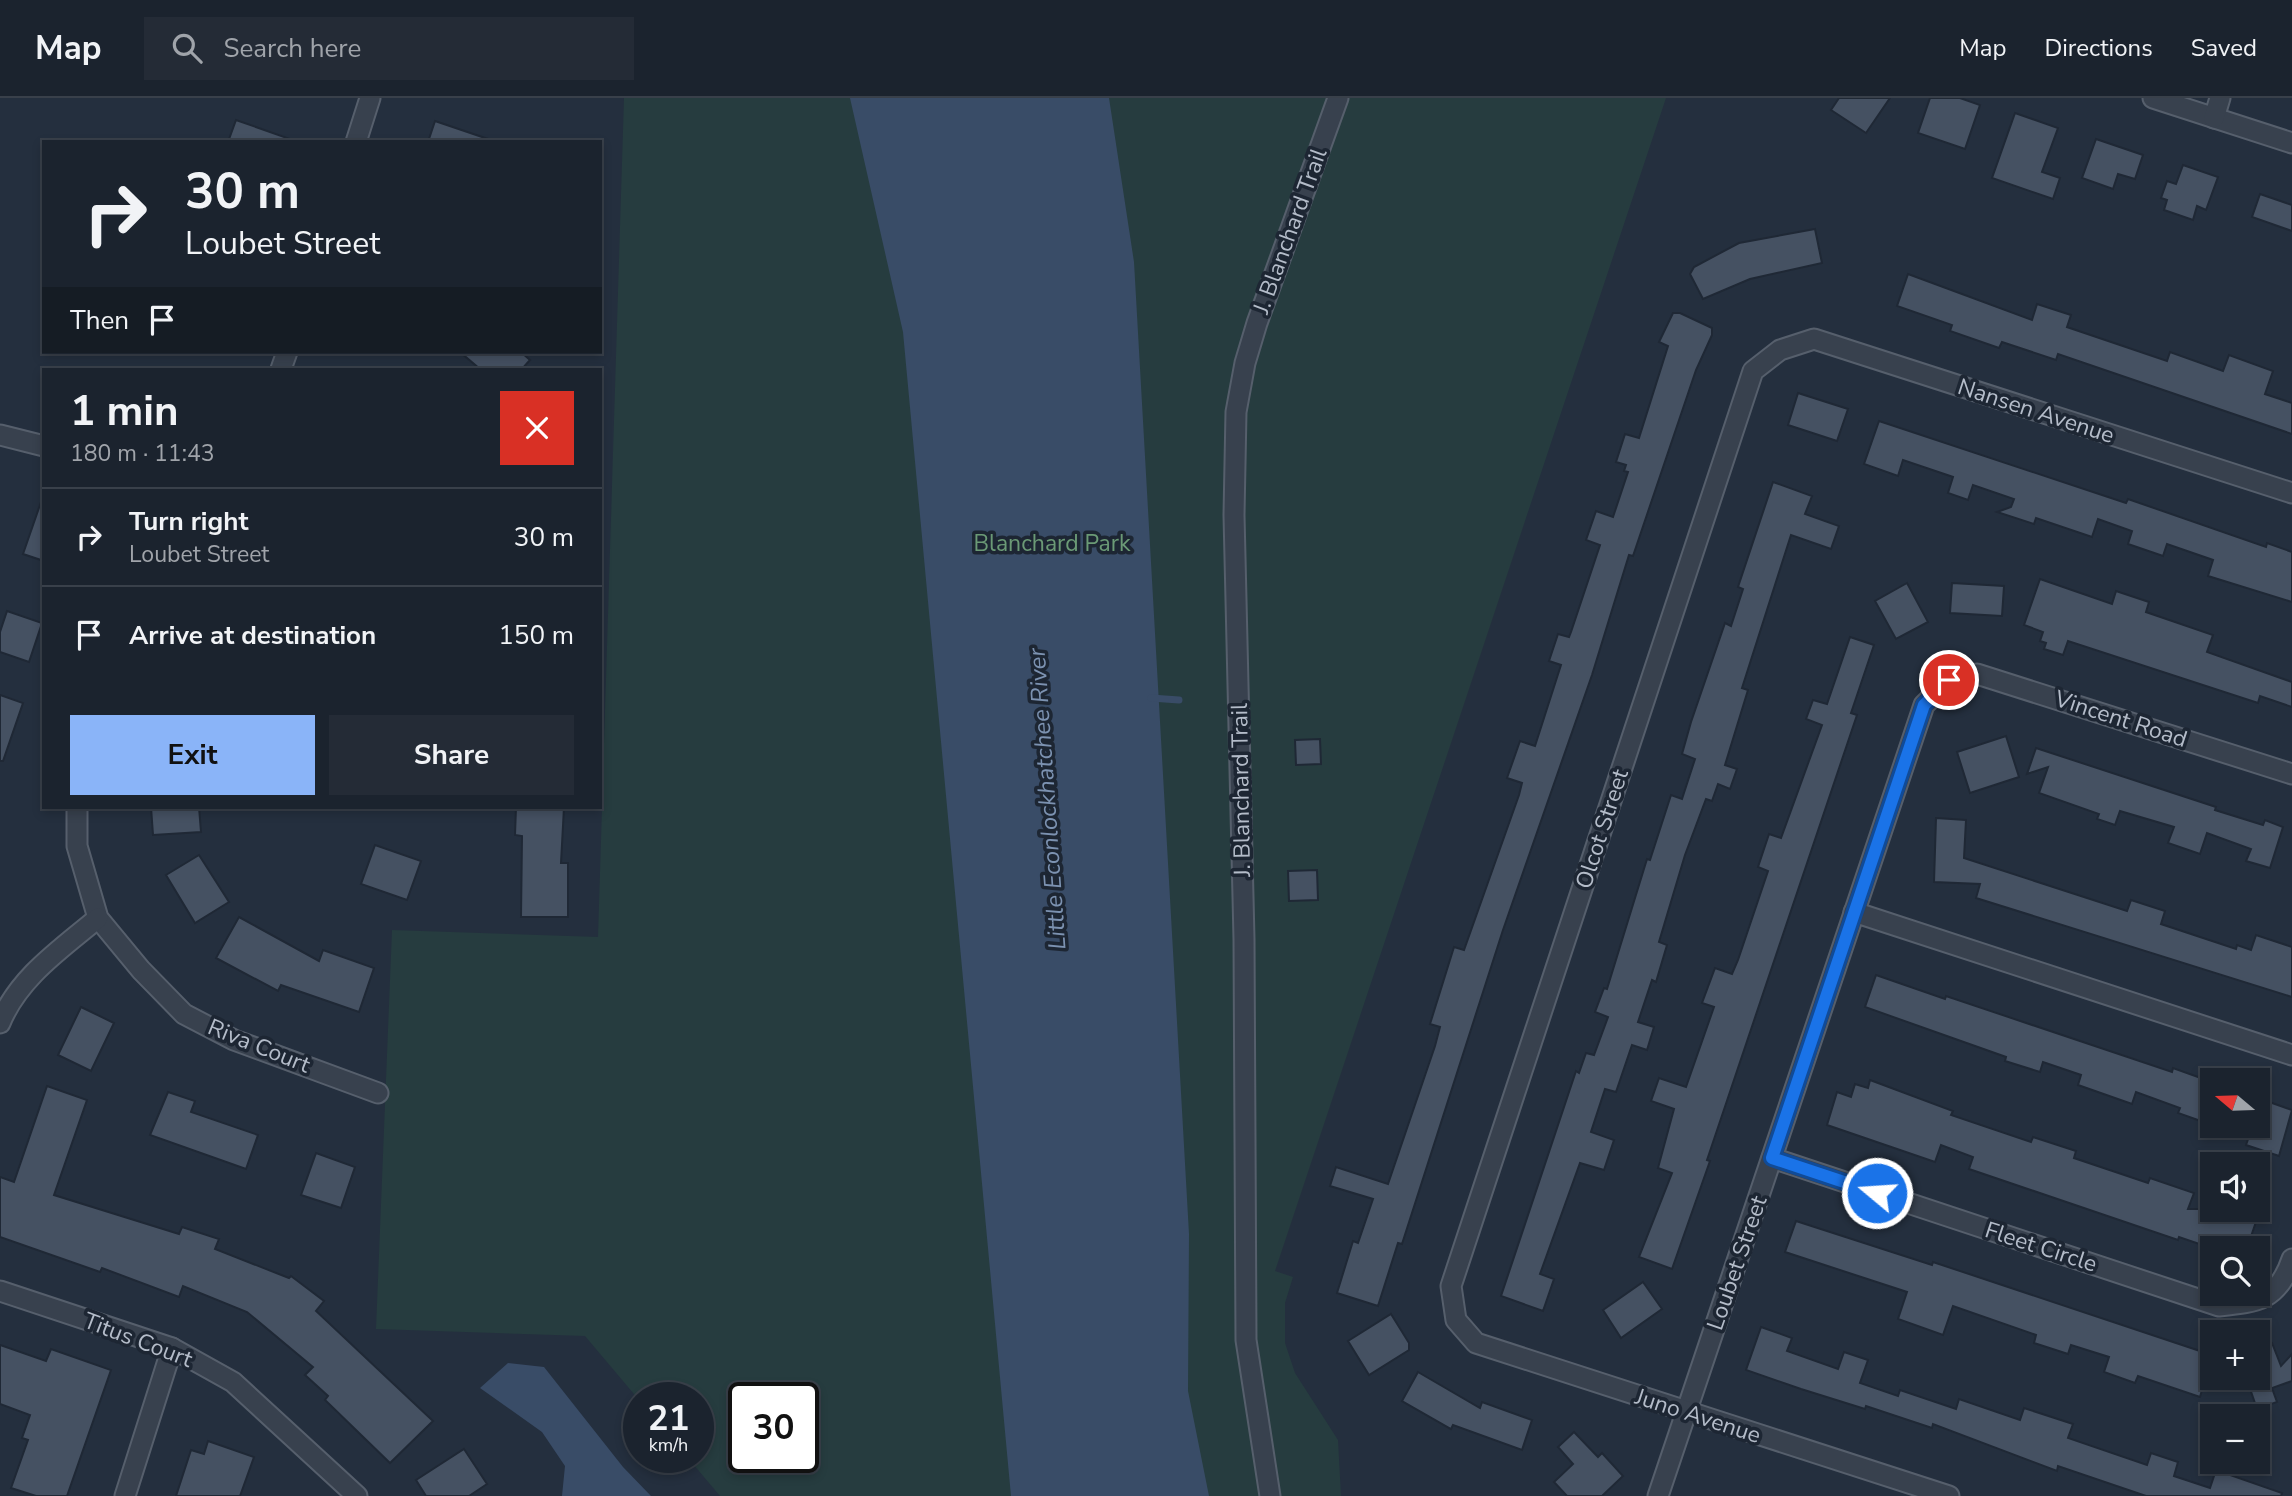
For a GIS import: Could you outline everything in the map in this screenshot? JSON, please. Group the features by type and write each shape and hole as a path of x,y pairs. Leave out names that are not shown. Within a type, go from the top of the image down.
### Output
{"street":[{"path":"357,140 370,98"},
{"name":"J. Blanchard Trail","path":"1270,1496 1246,1340 1244,926 1234,515 1236,412 1245,363 1261,311 1338,98"},
{"path":"2153,98 2292,143"},
{"path":"2214,118 2220,98"},
{"name":"Nansen Avenue","path":"1780,350 1814,339 2292,493"},
{"name":"Olcot Street","path":"1456,1320 1451,1286 1753,371 1780,350"},
{"path":"0,435 42,446"},
{"name":"Vincent Road","path":"1949,680 1977,674 2292,774"},
{"name":"Loubet Street","path":"1658,1496 1924,705 1949,680"},
{"path":"0,1023 8,1003 37,968 98,918 77,846 77,809"},
{"path":"1854,912 2292,1055"},
{"name":"Riva Court","path":"98,918 141,970 184,1014 234,1040 378,1093"},
{"name":"Fleet Circle","path":"1772,1158 2219,1306 2258,1302 2284,1283 2292,1259"},
{"name":"Titus Court","path":"0,1291 172,1348 233,1382 357,1496"},
{"name":"Juno Avenue","path":"1456,1320 1476,1343 1949,1496"},
{"path":"125,1496 172,1348"}],"green space":[{"name":"Blanchard Park","path":"624,98 1666,98 1275,1271 1293,1277 1285,1303 1285,1343 1295,1373 1338,1440 1341,1496 720,1496 701,1473 714,1473 714,1382 624,1382 585,1336 376,1329 392,930 598,937"}],"water":[{"name":"Little Econlockhatchee River","path":"850,98 1109,98 1134,262 1189,1234 1188,1391 1209,1496 1011,1496 903,332"},
{"path":"508,1363 544,1367 623,1467 623,1473 629,1473 651,1496 562,1496 565,1466 542,1432 480,1388"}],"building":[{"path":"1839,98 1890,98 1866,133 1831,110"},
{"path":"1930,98 1960,98 1980,105 1965,149 1918,133"},
{"path":"2015,113 2058,128 2042,172 2060,178 2053,199 1992,178"},
{"path":"236,120 290,139 290,140 229,140"},
{"path":"435,121 488,139 488,140 429,140"},
{"path":"2096,139 2143,155 2135,179 2118,174 2113,189 2082,178"},
{"path":"2183,165 2218,177 2206,210 2197,206 2193,220 2164,210 2167,200 2161,198 2167,181 2176,184"},
{"path":"2260,194 2292,205 2292,231 2252,217"},
{"path":"1815,229 1822,263 1750,279 1703,299 1690,274 1694,267 1739,243"},
{"path":"1908,274 2032,320 2037,304 2071,315 2067,327 2167,361 2170,352 2223,371 2229,355 2273,371 2265,394 2292,403 2292,434 2058,354 2056,360 2002,342 1999,348 1950,331 1952,325 1897,306"},
{"path":"1673,313 1680,313 1712,328 1712,335 1696,370 1633,556 1629,555 1592,675 1503,930 1402,1244 1398,1243 1378,1306 1337,1293 1353,1241 1358,1243 1373,1199 1330,1186 1336,1167 1388,1184 1435,1046 1440,1027 1430,1024 1454,947 1464,950 1519,795 1522,783 1507,778 1520,741 1535,746 1561,665 1549,661 1558,634 1569,637 1600,545 1586,540 1596,511 1613,517 1628,472 1624,471 1626,465 1616,462 1625,434 1639,438 1668,346 1659,342"},
{"path":"462,354 523,354 530,360 523,368 479,368"},
{"path":"1798,393 1848,409 1837,441 1788,425"},
{"path":"1879,421 2126,503 2128,499 2266,547 2267,543 2292,552 2292,602 2208,576 2213,560 2167,544 2163,556 2128,544 2132,531 2098,519 2092,537 2036,518 2034,524 1997,512 2011,507 2014,499 1973,485 1968,500 1948,493 1953,477 1903,460 1898,476 1864,464"},
{"path":"1773,482 1812,496 1805,514 1839,526 1831,549 1791,535 1742,688 1748,690 1725,765 1737,769 1730,789 1718,784 1712,801 1706,799 1685,855 1659,942 1667,945 1656,982 1652,980 1638,1022 1654,1027 1647,1050 1632,1045 1616,1092 1605,1089 1591,1132 1614,1140 1604,1170 1580,1163 1540,1274 1554,1279 1543,1311 1501,1296 1576,1071 1579,1073 1586,1053 1594,1055 1608,1017 1595,1012 1604,988 1607,989 1647,859 1650,860 1671,795 1682,799 1695,759 1682,754 1691,722 1725,623 1731,626 1743,589 1738,587"},
{"path":"41,502 42,502 42,560 23,554"},
{"path":"2040,579 2112,604 2116,591 2149,602 2146,612 2213,635 2207,652 2292,682 2292,707 2260,696 2258,703 2068,641 2063,655 2044,649 2046,643 2040,641 2043,632 2024,625"},
{"path":"1907,583 1928,622 1896,639 1875,601"},
{"path":"1952,583 2004,586 2002,616 1950,613"},
{"path":"7,611 42,623 29,662 0,652 0,632"},
{"path":"1850,637 1874,645 1851,713 1857,715 1672,1269 1639,1257 1672,1173 1658,1168 1674,1109 1651,1101 1659,1078 1686,1087 1714,1007 1702,1003 1715,968 1732,974 1738,960 1768,871 1758,867 1769,834 1781,838 1822,725 1806,719 1813,700 1827,704"},
{"path":"0,695 23,703 3,761 0,761"},
{"path":"2006,736 2019,777 1970,793 1957,752"},
{"path":"1320,739 1321,764 1296,765 1295,740"},
{"path":"2036,748 2216,807 2215,810 2263,825 2265,820 2283,827 2270,868 2246,861 2251,849 2207,833 2200,854 2168,843 2174,827 2120,811 2115,825 2097,819 2099,814 2039,793 2048,767 2027,774"},
{"path":"151,809 199,809 201,832 153,835"},
{"path":"516,809 564,809 561,863 568,863 568,917 521,917 522,836 515,835"},
{"path":"1936,818 1966,820 1964,858 2127,911 2131,900 2165,911 2161,924 2236,949 2237,945 2251,950 2256,935 2292,947 2292,997 1976,898 1980,884 1934,882"},
{"path":"375,845 421,861 407,900 361,884"},
{"path":"199,855 229,902 195,923 166,875"},
{"path":"1317,870 1318,900 1289,901 1288,871"},
{"path":"239,917 319,961 323,950 374,968 359,1012 281,985 278,991 216,958"},
{"path":"1876,975 2172,1072 2173,1068 2200,1078 2200,1121 2178,1113 2180,1108 2136,1092 2132,1104 2078,1085 2081,1075 2043,1062 2040,1072 2005,1061 2006,1057 1865,1007"},
{"path":"81,1007 114,1023 91,1071 58,1055"},
{"path":"1870,1080 1953,1111 1951,1115 2031,1142 2033,1137 2076,1151 2074,1158 2148,1183 2150,1178 2194,1193 2188,1209 2200,1209 2200,1222 2256,1222 2251,1236 2200,1236 2200,1244 2179,1237 2178,1240 1969,1169 1973,1157 1941,1145 1935,1162 1827,1125 1837,1092 1851,1097 1855,1084 1868,1088"},
{"path":"47,1086 87,1100 54,1195 179,1234 182,1227 219,1239 215,1249 289,1278 291,1276 324,1301 316,1311 433,1421 390,1463 325,1400 328,1396 305,1375 313,1367 247,1312 183,1286 179,1297 102,1268 100,1272 0,1237 0,1177 14,1182"},
{"path":"168,1092 195,1101 191,1112 258,1135 246,1169 150,1135"},
{"path":"2270,1102 2292,1110 2279,1156 2246,1145 2248,1138 2270,1138"},
{"path":"316,1153 355,1167 341,1208 301,1195"},
{"path":"1796,1221 1932,1265 1933,1262 2200,1351 2200,1397 2138,1376 2135,1383 2104,1372 2109,1357 2071,1345 2068,1354 2034,1343 2036,1335 1953,1306 1943,1335 1898,1319 1907,1292 1785,1252"},
{"path":"1643,1282 1662,1309 1621,1338 1603,1310"},
{"path":"1391,1314 1409,1343 1409,1350 1369,1375 1348,1341"},
{"path":"1761,1327 1792,1338 1787,1351 1838,1369 1844,1352 1868,1360 1860,1383 1898,1396 1900,1390 1956,1409 1959,1399 2020,1420 2024,1408 2073,1424 2068,1438 2147,1465 2151,1453 2178,1462 2174,1476 2210,1488 2215,1474 2227,1474 2282,1493 2281,1496 2146,1496 2058,1466 2057,1471 1933,1424 1932,1428 1866,1406 1865,1409 1746,1370"},
{"path":"2272,1343 2281,1366 2292,1354 2292,1381 2272,1388 2277,1402 2255,1404 2250,1390 2270,1390"},
{"path":"0,1345 46,1361 51,1349 111,1370 67,1496 36,1496 11,1488 28,1440 22,1438 30,1415 0,1404"},
{"path":"1418,1372 1480,1408 1482,1402 1532,1420 1522,1450 1453,1425 1451,1429 1402,1401"},
{"path":"1574,1432 1598,1457 1602,1453 1623,1476 1602,1496 1567,1496 1554,1482 1573,1464 1558,1447"},
{"path":"208,1441 254,1457 240,1496 176,1496 191,1450 204,1454"},
{"path":"464,1449 487,1484 469,1496 426,1496 416,1480"}],"waterway":[{"path":"1151,698 1179,700"}],"route":[{"path":"1877,1193 1772,1158 1924,705 1949,680"}]}
